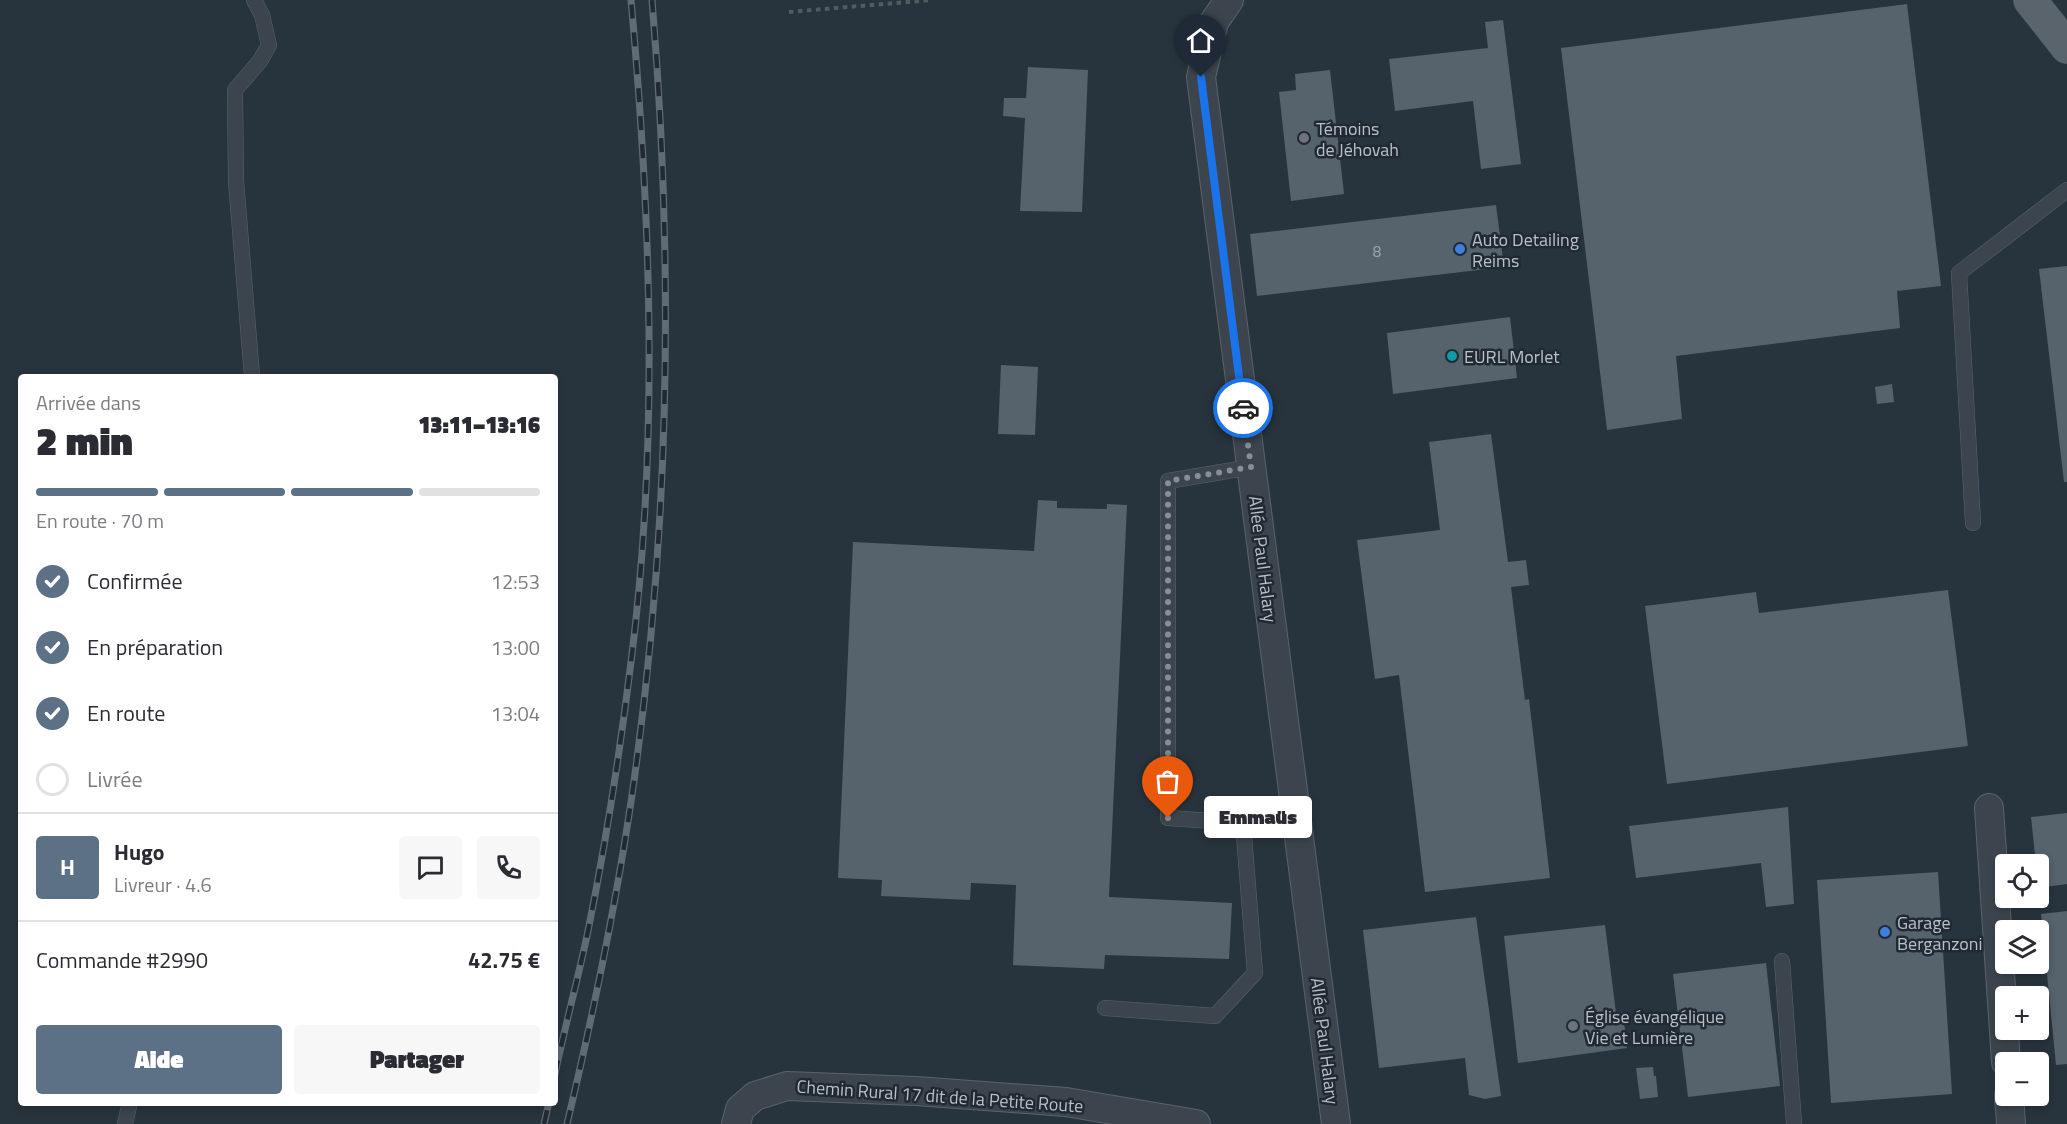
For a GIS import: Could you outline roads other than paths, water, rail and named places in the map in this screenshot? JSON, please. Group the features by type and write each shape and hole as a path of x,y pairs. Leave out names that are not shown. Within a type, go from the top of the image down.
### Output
{"main road":[{"path":"2030,0 2067,46"}],"street":[{"name":"Allée Paul Halary","path":"1230,0 1214,22 1201,77 1336,1124"},
{"path":"1989,808 2005,1052"},
{"name":"Chemin Rural 17 dit de la Petite Route","path":"736,1124 740,1109 755,1096 787,1086 916,1091 1066,1102 1196,1124"},
{"path":"2010,1106 2011,1124"}],"lane":[{"path":"252,374 236,181 235,90 260,61 269,45 262,15 254,0"},
{"path":"1973,523 1959,273 2067,190"},
{"path":"1105,1008 1215,1016 1255,973 1243,823 1168,818 1168,481 1251,467"},
{"path":"1782,961 1794,1124"},
{"path":"125,1124 129,1106"}],"railway":[{"path":"558,1061 588,931 607,831 627,696 640,580 646,497 649,414 647,248 631,0"},
{"path":"567,1124 603,960 626,836 645,696 654,597 661,497 665,298 664,199 652,0"},
{"path":"544,1124 548,1106"}],"place":[{"name":"Témoins de Jéhovah","path":"1304,138"},
{"name":"Auto Detailing Reims","path":"1460,249"},
{"name":"EURL Morlet","path":"1452,356"},
{"name":"Emmaüs","path":"1168,818"},
{"name":"Garage Berganzoni","path":"1885,932"},
{"name":"Église évangélique Vie et Lumière","path":"1573,1026"}]}
